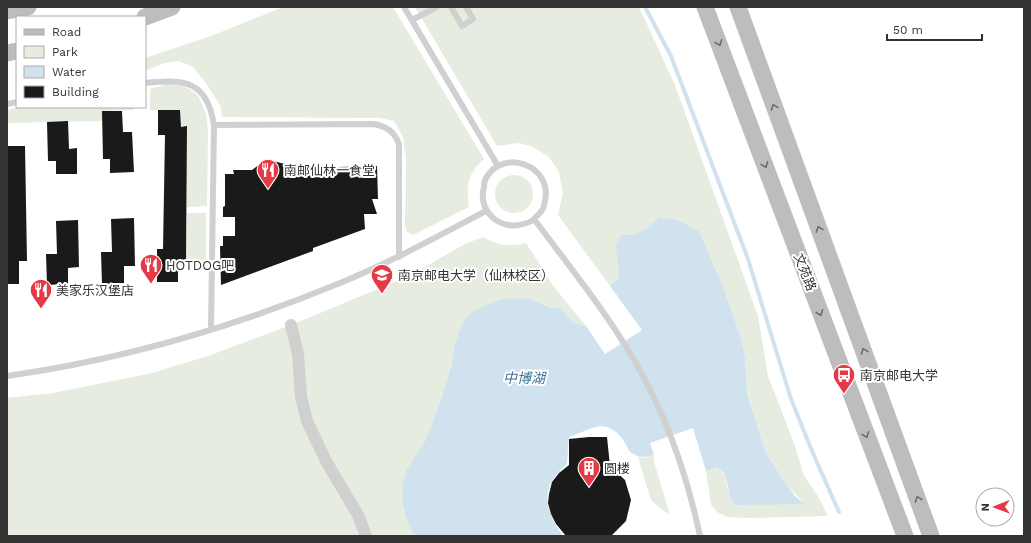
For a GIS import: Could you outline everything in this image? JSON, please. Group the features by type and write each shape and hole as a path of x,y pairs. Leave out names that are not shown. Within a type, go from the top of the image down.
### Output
{"main road":[{"path":"7,11 28,7"},
{"path":"146,17 172,7"},
{"name":"文苑路","path":"705,7 905,536"},
{"path":"738,7 931,536"}],"street":[{"path":"291,326 298,354 301,397 307,421 326,461 358,516 366,536"}],"lane":[{"path":"404,7 498,166"},
{"path":"412,20 437,7"},
{"path":"451,7 462,26 473,19 466,7"},
{"path":"146,83 175,81 187,83 198,88 206,98 210,107 214,125 211,329"},
{"path":"214,125 374,124 386,127 396,136 399,144 399,257"},
{"path":"514,161 530,165 542,177 547,193 542,210 531,222 515,226 498,222 486,211 482,194 486,178 498,166 514,161"},
{"path":"7,376 44,371 156,347 283,306 341,283 399,257 486,211"},
{"path":"534,219 599,306 630,353 656,402 684,472 700,536"}],"green space":[{"path":"283,7 393,7 484,159 474,170 469,181 469,207 413,235 407,232 405,226 406,160 403,137 394,121 380,118 222,117 221,107 206,83 193,67 179,61 164,63 146,71 146,58 211,36"},
{"path":"415,7 639,7 675,85 758,316 768,376 795,446 804,476 818,496 828,516 749,518 727,517 717,512 711,505 706,471 717,468 725,475 728,489 804,503 786,484 766,453 747,392 745,356 741,338 724,289 699,231 676,219 659,217 646,228 634,235 622,234 619,277 610,286 558,215 563,193 559,172 548,156 531,146 518,143 497,146"},
{"path":"168,84 180,85 191,90 198,96 206,113 208,132 207,206 187,207 187,127 181,127 180,110 150,110 150,89"},
{"path":"16,108 134,108 134,110 102,111 102,121 7,123 7,110"},
{"path":"514,175 527,181 533,194 527,207 514,213 501,207 495,194 501,181"},
{"path":"187,213 206,213 206,264 186,264"},
{"path":"483,237 504,245 526,243 554,287 586,326 574,323 560,308 550,308 531,299 521,299 454,346 448,378 424,443 413,533 417,536 7,536 7,398 53,393 152,373 208,356 291,325 407,277 465,244"},
{"path":"654,455 654,462 670,515 651,500 638,457 645,458"}],"water":[{"name":"中博湖","path":"659,217 676,219 699,231 724,289 741,338 745,356 747,393 766,453 786,484 796,497 805,504 737,505 732,502 725,474 717,468 706,471 693,428 650,443 654,455 643,457 635,455 629,451 624,441 617,433 612,429 602,426 569,437 567,464 552,481 549,489 548,505 550,513 563,536 417,536 413,533 406,517 402,501 403,484 407,469 424,443 431,427 448,378 454,346 465,318 477,309 499,300 508,298 531,299 550,308 560,308 574,323 586,326 605,354 642,330 610,286 619,277 616,245 622,234 634,235 646,228"}],"building":[{"path":"158,110 180,110 181,127 187,126 186,264 178,264 178,282 157,282 157,249 163,249 165,135 158,135"},
{"path":"102,111 122,111 123,132 132,132 134,172 110,173 110,159 103,159"},
{"path":"68,121 69,149 77,148 77,174 56,174 56,161 48,161 47,122"},
{"path":"7,146 25,146 27,261 19,261 19,284 7,284"},
{"path":"273,161 285,164 293,169 311,169 312,173 339,172 339,167 377,166 378,199 372,199 377,214 364,214 365,229 313,248 313,251 221,285 220,246 223,246 223,236 235,236 235,217 223,217 223,207 225,206 225,174 234,174 233,170 252,170 260,164"},
{"path":"134,218 135,266 124,266 124,283 102,284 101,252 112,252 111,219"},
{"path":"78,220 79,267 68,268 68,284 47,285 46,254 57,254 56,221"},
{"name":"圆楼","path":"607,437 610,466 625,480 631,500 626,521 611,536 566,536 556,524 551,514 548,503 549,494 552,482 559,473 569,465 569,439"}],"waterway":[{"path":"645,7 671,56 748,259 791,399 839,512"}],"place":[{"name":"南邮仙林一食堂","path":"268,190"},
{"name":"HOTDOG吧","path":"151,284"},
{"name":"南京邮电大学（仙林校区）","path":"382,294"},
{"name":"美家乐汉堡店","path":"41,310"},
{"name":"南京邮电大学","path":"844,394"},
{"name":"圆楼","path":"589,488"}]}
